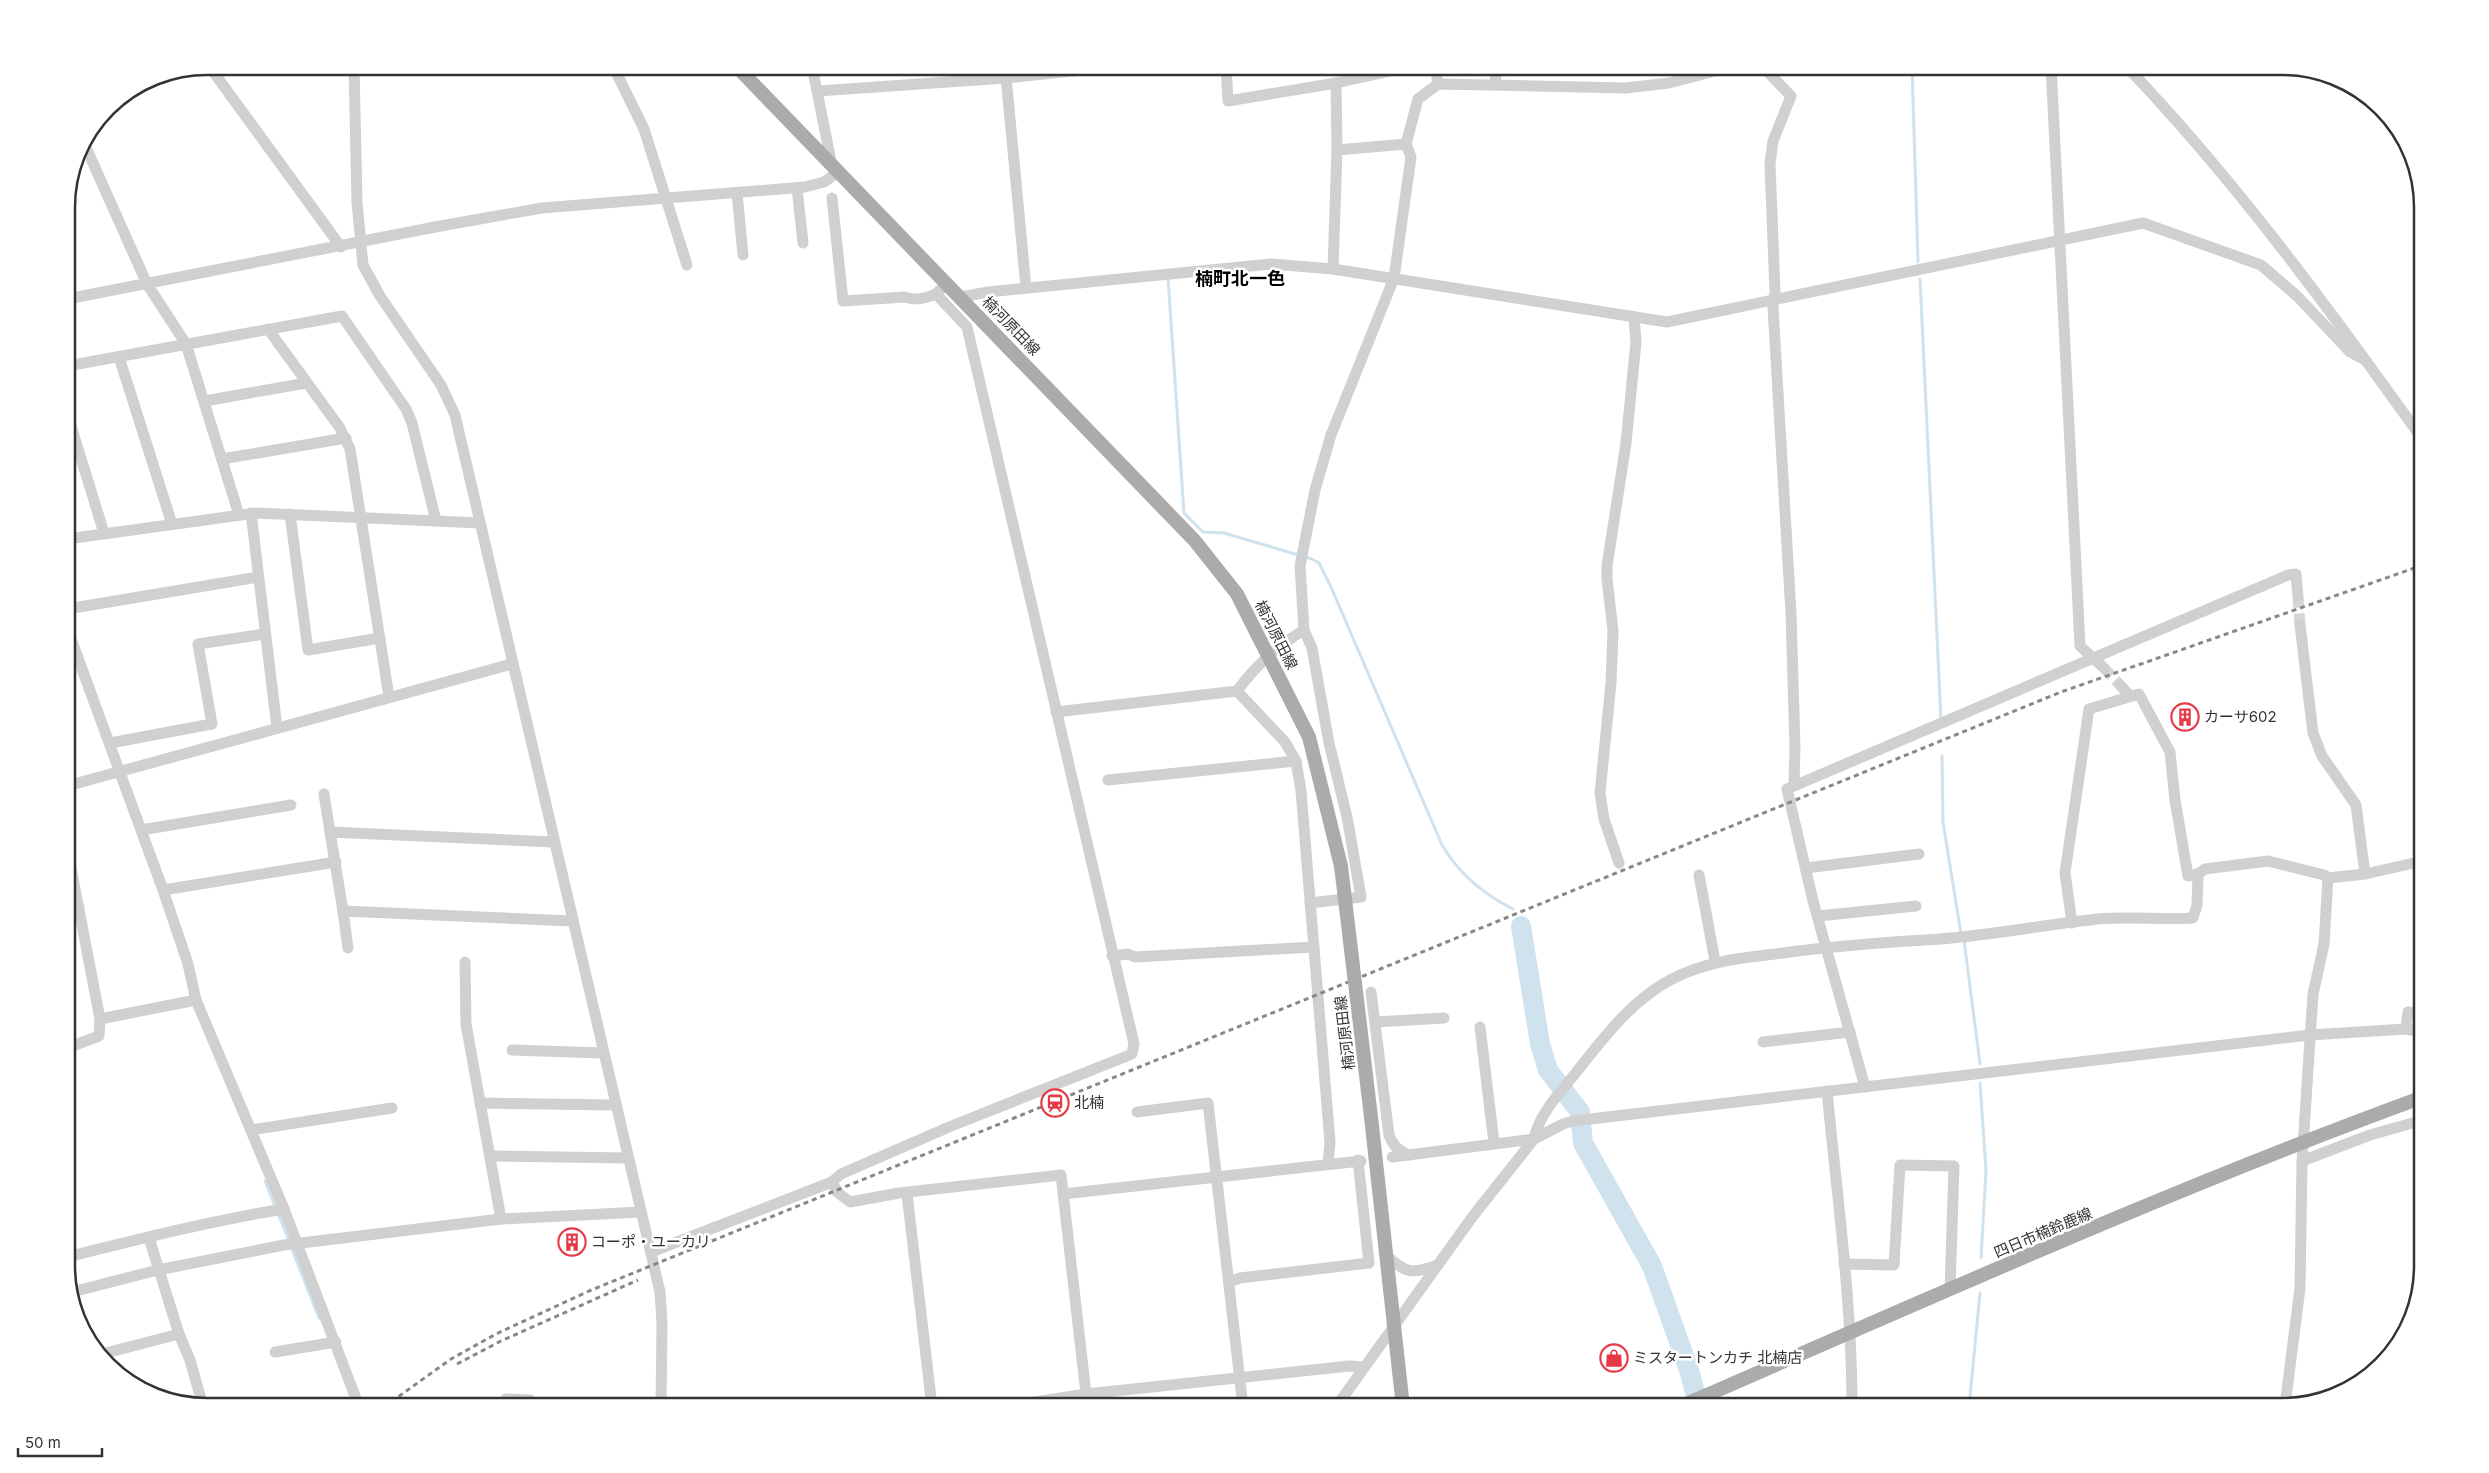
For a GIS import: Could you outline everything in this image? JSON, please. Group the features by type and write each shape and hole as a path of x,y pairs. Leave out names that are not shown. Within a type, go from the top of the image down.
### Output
{"main road":[{"name":"楠河原田線","path":"745,75 1195,541 1237,594 1269,656 1309,737 1342,866 1402,1398"},
{"name":"四日市楠鈴鹿線","path":"1701,1398 1849,1332 2304,1141 2414,1100"}],"street":[{"path":"215,75 341,247"},
{"path":"354,75 357,203 363,265 380,296 430,369 450,404 480,523 614,1105 651,1252 662,1310 661,1398"},
{"path":"617,75 644,129 687,265"},
{"path":"75,297 542,208 797,188 824,182 835,169 814,75"},
{"path":"1006,75 1026,288"},
{"path":"818,90 1034,75"},
{"path":"1227,75 1228,101 1336,84 1374,75"},
{"path":"1436,75 1438,84"},
{"path":"1495,84 1496,75"},
{"path":"1310,903 1361,897 1347,817 1329,744 1312,648 1304,630 1301,606 1302,554 1315,490 1331,435 1394,278 1411,157 1406,144 1418,99 1438,84 1626,88 1669,83 1700,75"},
{"path":"1771,75 1791,96 1773,141 1770,164 1775,300 1773,308 1791,613 1795,747 1794,785"},
{"path":"2051,75 2080,646 2104,668"},
{"path":"2134,75 2201,150 2272,238 2366,360 2414,429"},
{"path":"1333,268 1337,150 1336,84"},
{"path":"1337,150 1406,144"},
{"path":"88,152 147,284 186,344 222,459 245,514 258,577 277,728"},
{"path":"797,188 803,243"},
{"path":"737,193 742,255"},
{"path":"832,198 843,301 905,297 910,299 928,298 936,294 947,283"},
{"path":"961,297 1026,288 1271,264 1333,268 1667,322 2143,223 2198,244 2247,259 2260,266 2284,284 2350,352 2366,360"},
{"path":"651,1252 832,1182 842,1174 950,1127 1132,1054 1134,1044 967,327 936,294"},
{"path":"75,364 342,316 406,408 414,432 436,521"},
{"path":"1619,863 1604,819 1600,793 1611,683 1613,632 1607,566 1626,444 1636,342 1634,317"},
{"path":"268,329 346,438 350,449 389,697"},
{"path":"119,357 172,524"},
{"path":"205,401 306,383"},
{"path":"222,459 346,438"},
{"path":"75,442 104,534"},
{"path":"75,538 245,514 290,514 480,523"},
{"path":"290,514 308,650 380,638"},
{"path":"1865,1087 1825,947 1787,789 2288,575 2296,574 2298,596"},
{"path":"75,608 258,577"},
{"path":"2300,626 2313,733 2322,756 2356,805 2365,874"},
{"path":"1056,712 1237,690 1250,673 1282,643 1304,630"},
{"path":"110,743 212,724 198,644 265,634"},
{"path":"75,652 110,743 109,749 120,771 163,890 188,964 196,1000 284,1209 290,1244 336,1342 356,1398"},
{"path":"75,784 512,664"},
{"path":"2120,686 2130,696"},
{"path":"1237,690 1275,731 1296,761 1301,791 1330,1142 1328,1164"},
{"path":"2072,923 2065,873 2089,710 2139,694 2170,752 2175,800 2188,876 2198,874 2205,869 2268,862 2324,875 2328,878 2365,874 2414,863"},
{"path":"1108,780 1296,761"},
{"path":"324,794 348,948"},
{"path":"141,830 290,805"},
{"path":"330,832 554,842"},
{"path":"1806,868 1918,854"},
{"path":"163,890 336,862"},
{"path":"1342,1398 1438,1264 1534,1139 1537,1125 1600,1042 1645,996 1674,978 1715,962 1825,947 1963,935 2110,918 2164,920 2193,918 2197,905 2198,874"},
{"path":"1699,876 1715,962"},
{"path":"2286,1398 2300,1288 2302,1161 2313,994 2324,944 2328,878"},
{"path":"75,887 100,1020 99,1036 75,1045"},
{"path":"1818,916 1916,906"},
{"path":"75,908 79,907"},
{"path":"343,911 571,921"},
{"path":"1112,956 1128,954 1134,957 1314,947"},
{"path":"465,962 466,1024 501,1219"},
{"path":"1371,992 1389,1135 1393,1144 1400,1151 1409,1154"},
{"path":"100,1020 196,1000"},
{"path":"2406,1029 2408,1012 2414,1012"},
{"path":"1375,1022 1444,1018"},
{"path":"1480,1027 1494,1144"},
{"path":"1392,1157 1534,1139 1563,1124 1587,1120 2310,1035 2406,1029 2414,1031"},
{"path":"1763,1042 1850,1032"},
{"path":"512,1050 602,1053"},
{"path":"1827,1091 1844,1264 1852,1398"},
{"path":"480,1102 614,1105"},
{"path":"1137,1112 1208,1103 1242,1398"},
{"path":"251,1130 392,1108"},
{"path":"2302,1161 2370,1135 2414,1123"},
{"path":"490,1156 628,1158"},
{"path":"1063,1194 1360,1160 1369,1264 1240,1278 1229,1282"},
{"path":"1844,1264 1894,1265 1900,1165 1954,1166 1950,1290"},
{"path":"832,1182 837,1192 850,1202 1062,1175 1086,1394"},
{"path":"907,1194 931,1398"},
{"path":"75,1255 149,1238 184,1227 284,1209"},
{"path":"78,1291 158,1270 290,1244 501,1219 641,1212"},
{"path":"149,1238 201,1398"},
{"path":"1385,1254 1397,1265 1411,1272 1438,1264"},
{"path":"108,1352 179,1334"},
{"path":"275,1352 336,1342"},
{"path":"1060,1398 1240,1377 1349,1366 1364,1367"}],"waterway":[{"path":"1912,75 1918,262"},
{"path":"1168,278 1184,513 1203,532 1224,533 1312,559 1319,563 1442,845 1464,874 1482,890 1513,909"},
{"path":"1920,279 1941,720"},
{"path":"1942,756 1943,822 1961,934"},
{"path":"1521,926 1540,1044 1548,1070 1580,1112 1583,1143 1652,1266 1689,1370 1697,1398"},
{"path":"1964,940 1980,1064"},
{"path":"1980,1083 1986,1170 1981,1258"},
{"path":"265,1181 289,1241"},
{"path":"291,1247 319,1318"},
{"path":"1970,1398 1980,1293"}],"tunnel":[{"path":"2298,597 2300,625"},
{"path":"2104,668 2120,685"}],"railway":[{"path":"397,1398 451,1359 496,1334 589,1291 2061,692 2414,568"},
{"path":"457,1364 501,1341 638,1280"}],"place":[{"name":"カーサ602","path":"2185,717"},
{"name":"北楠","path":"1055,1103"},
{"name":"コーポ・ユーカリ","path":"572,1242"},
{"name":"ミスタートンカチ 北楠店","path":"1614,1358"}],"district":[{"name":"楠町北一色","path":"1240,279"}]}
